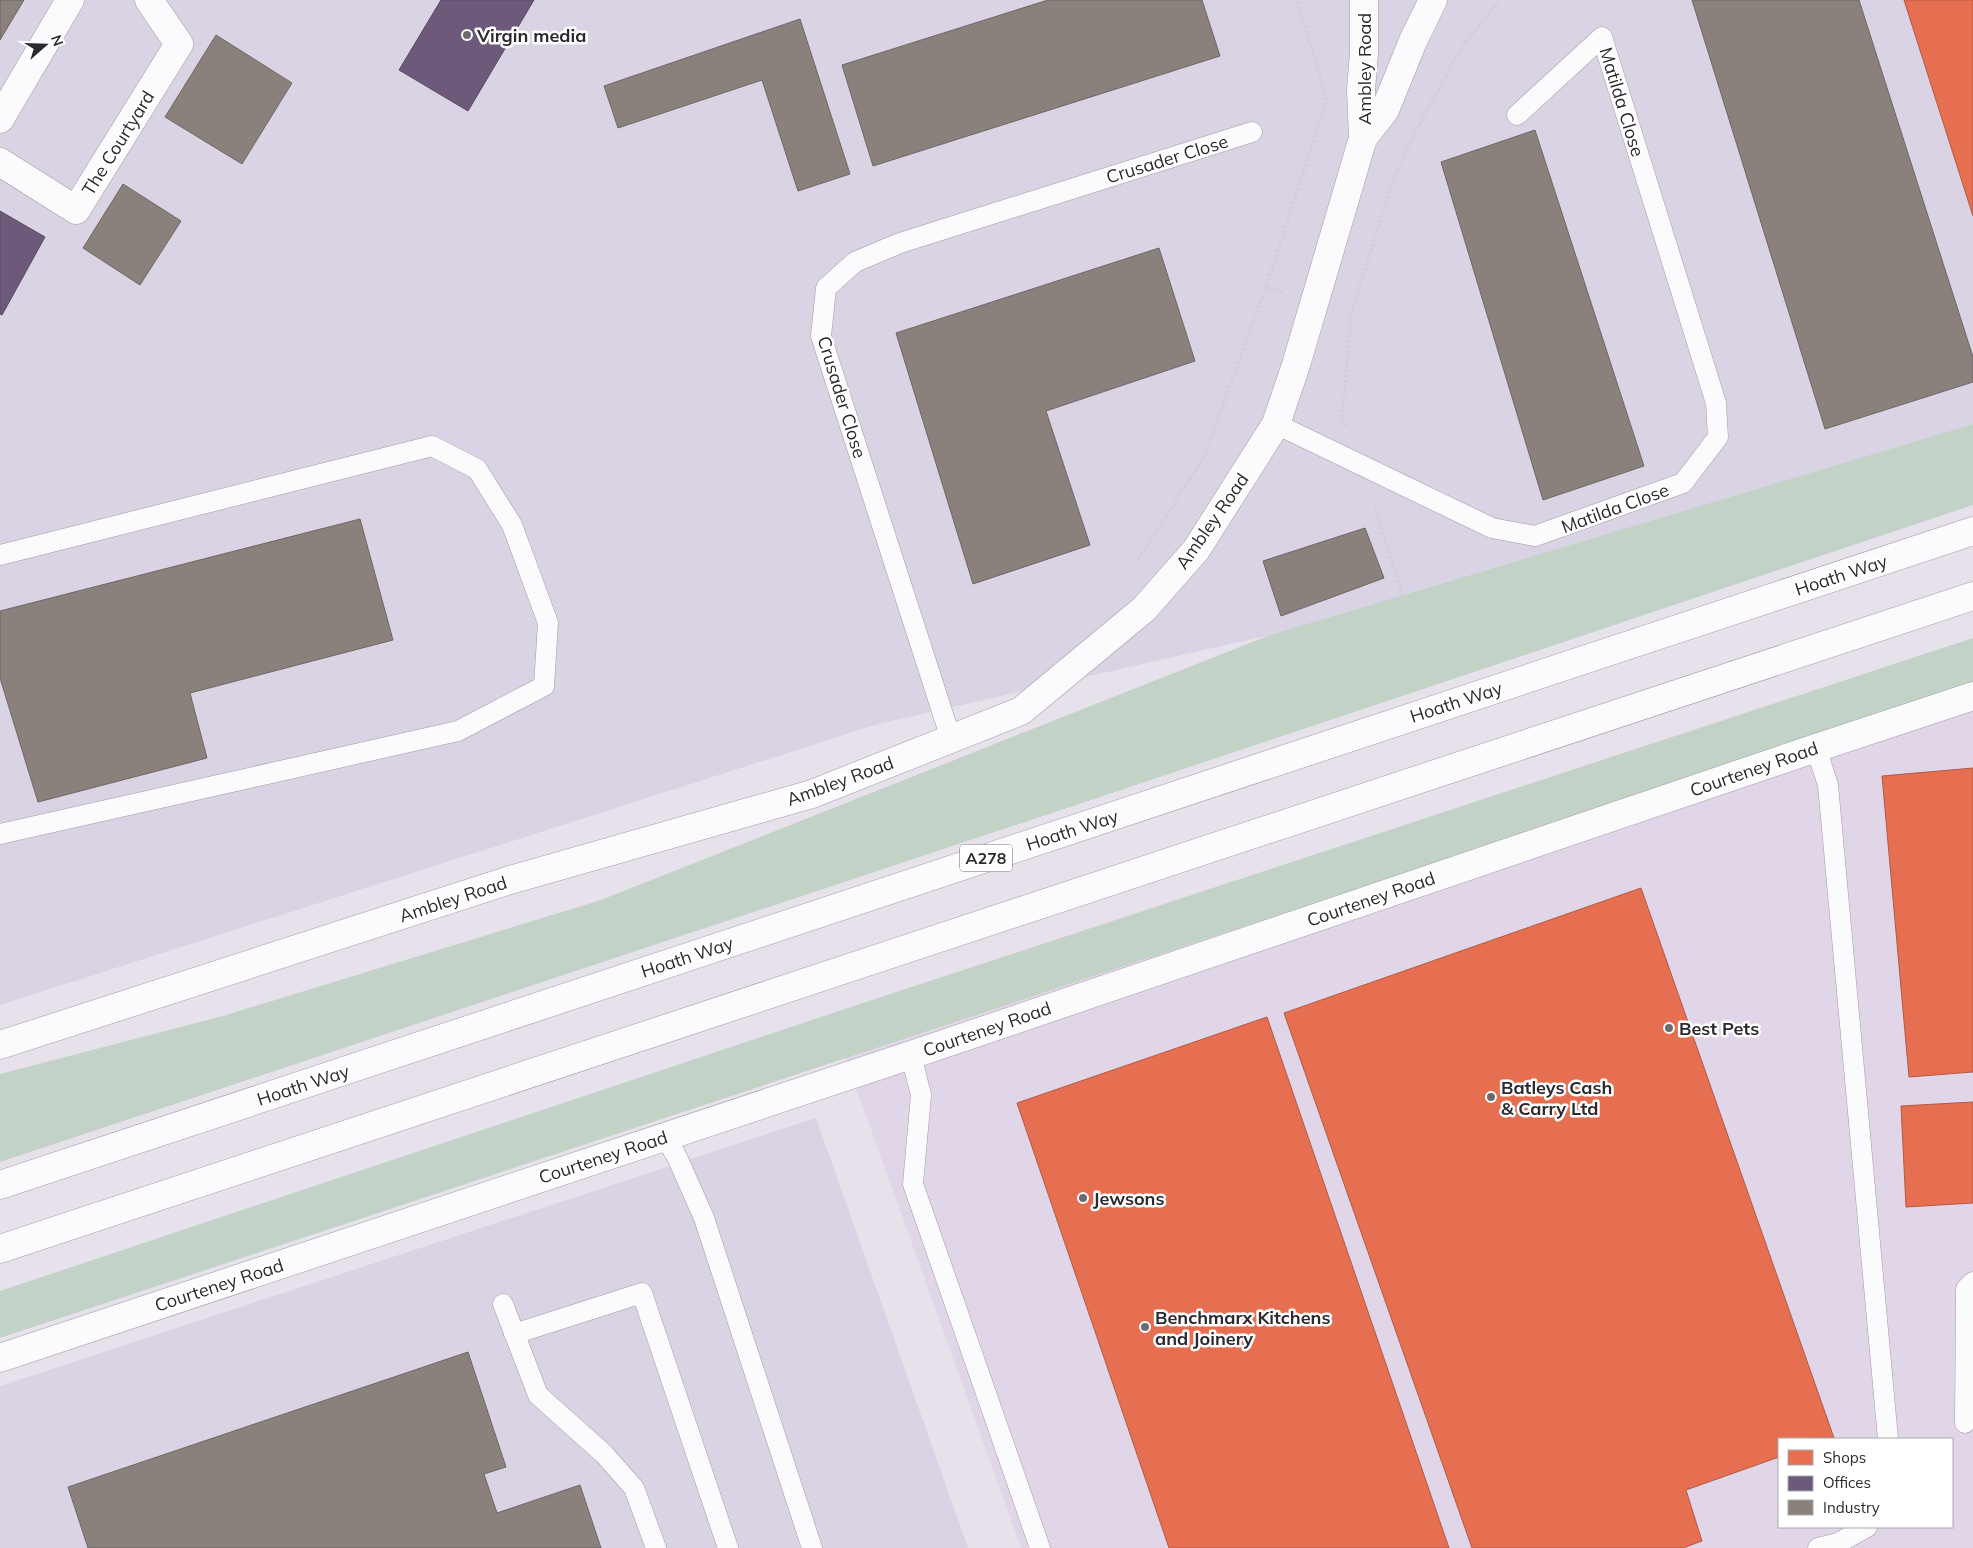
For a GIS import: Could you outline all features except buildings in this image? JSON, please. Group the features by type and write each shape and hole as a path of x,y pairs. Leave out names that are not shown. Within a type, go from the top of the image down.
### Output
{"street":[{"path":"0,119 70,0"},
{"name":"The Courtyard","path":"0,162 76,210 179,44 149,0"},
{"name":"Ambley Road","path":"0,1046 510,880 812,794 1021,711 1144,609 1196,550 1276,424 1363,138 1361,90 1364,53 1364,0"},
{"name":"Ambley Road","path":"1363,138 1385,110 1413,41 1433,0"},
{"name":"Hoath Way","path":"0,1185 1973,531"},
{"path":"0,1249 1973,596"},
{"name":"Courteney Road","path":"0,1358 911,1055 1973,696"}],"lane":[{"name":"Matilda Close","path":"1276,424 1492,528 1536,536 1683,483 1718,438 1716,403 1602,37 1517,115"},
{"name":"Crusader Close","path":"951,739 821,336 826,288 855,262 900,243 1252,132"},
{"path":"0,555 432,446 477,469 512,525 548,623 544,686 458,731 0,834"},
{"path":"1816,748 1828,785 1888,1438"},
{"path":"911,1055 921,1095 913,1184 1040,1548"},
{"path":"665,1137 677,1157 704,1218 812,1548"},
{"path":"1965,1423 1966,1289 1973,1282"},
{"path":"514,1334 642,1293 728,1548"},
{"path":"503,1304 538,1395 604,1454 634,1488 656,1548"},
{"path":"1818,1548 1838,1543 1865,1528"}],"path":[{"path":"1138,558 1204,457 1266,287 1327,100 1297,0"},
{"path":"1352,431 1342,418 1351,314 1402,158 1463,45 1500,0"},
{"path":"1266,287 1314,304 1351,314"},
{"path":"1386,477 1375,506 1404,600"}],"shaded area":[{"path":"0,0 1973,0 1973,424 1270,635 878,724 0,1005"},
{"path":"1973,685 1973,1548 1021,1548 845,1057"},
{"path":"816,1118 968,1548 0,1548 0,1386"}],"green space":[{"path":"1973,424 1973,505 0,1162 0,1074 223,1016 601,900 1270,635"},
{"path":"1973,638 1973,685 0,1338 0,1291 848,1008"}],"place":[{"name":"Virgin media","path":"467,35"},
{"name":"Best Pets","path":"1669,1028"},
{"name":"Batleys Cash & Carry Ltd","path":"1491,1097"},
{"name":"Jewsons","path":"1083,1198"},
{"name":"Benchmarx Kitchens and Joinery","path":"1145,1327"}]}
